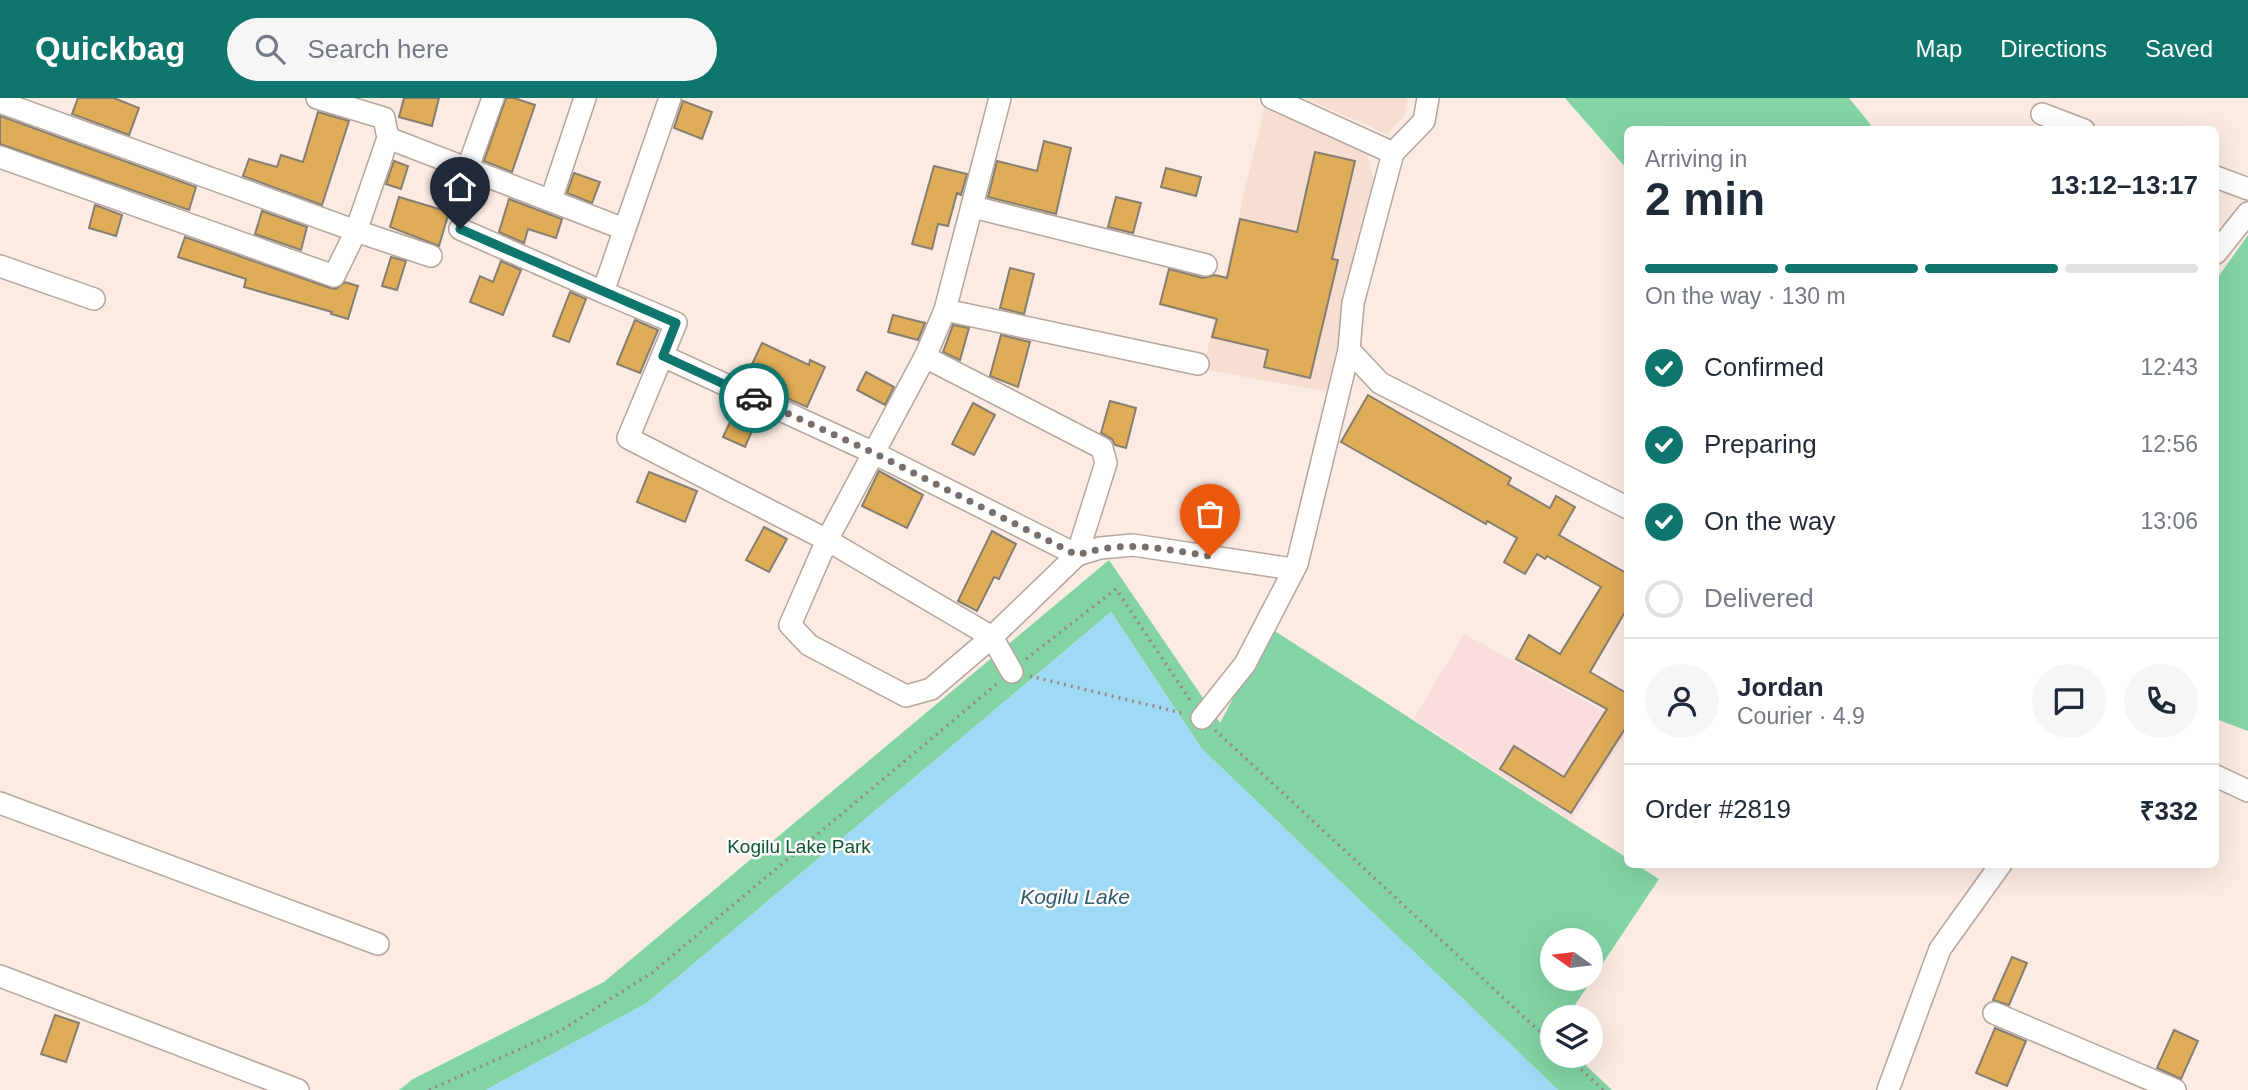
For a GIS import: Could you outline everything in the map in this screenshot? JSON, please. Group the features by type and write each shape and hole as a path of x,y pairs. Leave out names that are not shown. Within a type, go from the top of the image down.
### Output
{"street":[{"path":"0,157 334,276 356,231 388,138 384,118 317,98"},
{"path":"467,170 493,98"},
{"path":"551,200 585,98"},
{"path":"603,292 670,98"},
{"path":"1000,98 946,310 925,357 827,540 790,625 809,645 906,696 931,689 992,637 1077,555 1100,548 1133,545 1286,568"},
{"path":"1272,98 1393,153"},
{"path":"1202,718 1245,664 1297,564 1349,351 1353,303 1393,153 1424,121 1428,98"},
{"path":"0,102 431,256"},
{"path":"2042,114 2074,126"},
{"path":"388,138 624,229"},
{"path":"2219,178 2248,188"},
{"path":"973,207 1206,265"},
{"path":"2219,249 2248,213"},
{"path":"460,229 676,323 628,439 827,540 992,637 1012,671"},
{"path":"0,266 94,299"},
{"path":"946,310 1198,364"},
{"path":"1349,351 1380,383 1624,506"},
{"path":"663,356 874,453 1077,555"},
{"path":"925,357 1102,448 1106,463 1077,555"},
{"path":"2219,778 2248,792"},
{"path":"0,803 378,944"},
{"path":"1888,1090 1940,949 1998,868"},
{"path":"0,976 298,1090"},
{"path":"1994,1013 2175,1090"}],"path":[{"path":"429,1090 560,1031 653,972 1012,671 1116,589 1202,718 1540,1032"},
{"path":"1012,671 1202,718"},
{"path":"1580,1068 1603,1090"}],"shaded area":[{"path":"1304,98 1408,98 1404,116 1387,134"},
{"path":"1264,109 1354,142 1366,149 1373,178 1334,393 1203,369"},
{"path":"1464,634 1624,722 1624,736 1572,821 1414,719"}],"green space":[{"path":"1565,98 1849,98 1871,125 1624,126 1624,166"},
{"path":"2248,235 2248,731 2219,720 2219,276"},
{"name":"Kogilu Lake Park","path":"1109,560 1220,723 1270,628 1624,856 1624,868 1642,868 1659,879 1603,963 1603,928 1540,928 1540,991 1584,991 1575,1005 1540,1005 1540,1068 1589,1068 1612,1090 1558,1090 1202,749 1111,612 647,1003 486,1090 399,1090 413,1079 604,982"}],"water":[{"name":"Kogilu Lake","path":"1111,612 1202,749 1558,1090 486,1090 647,1003"}],"building":[{"path":"78,98 114,98 139,108 129,135 72,114"},
{"path":"404,98 439,98 432,126 399,117"},
{"path":"506,98 535,105 512,172 484,161"},
{"path":"683,101 712,112 702,139 674,128"},
{"path":"318,112 349,121 322,205 243,176 249,159 277,167 281,155 303,162"},
{"path":"0,116 196,187 189,210 0,144"},
{"path":"1044,141 1071,148 1056,214 988,197 997,161 1037,171"},
{"path":"1315,152 1355,161 1332,259 1338,260 1310,378 1264,367 1268,350 1212,337 1217,319 1160,304 1169,269 1203,278 1215,275 1227,278 1240,219 1297,232"},
{"path":"394,161 408,166 401,189 386,184"},
{"path":"934,166 967,174 961,195 957,193 948,226 938,224 932,249 912,244"},
{"path":"1166,168 1201,177 1196,196 1161,187"},
{"path":"574,173 600,182 592,203 567,193"},
{"path":"399,197 449,212 439,246 390,227"},
{"path":"1116,197 1141,203 1133,233 1108,227"},
{"path":"509,199 562,219 556,238 528,229 524,243 499,232"},
{"path":"95,205 122,215 116,236 89,228"},
{"path":"262,211 307,227 301,250 255,234"},
{"path":"185,237 330,288 336,289 345,282 358,286 348,319 244,287 246,279 178,257"},
{"path":"391,257 406,261 397,290 382,286"},
{"path":"501,261 521,270 503,315 470,302 480,276 493,282"},
{"path":"1010,268 1034,274 1024,314 1000,308"},
{"path":"570,292 586,299 569,342 553,336"},
{"path":"893,315 925,323 918,340 888,332"},
{"path":"635,320 658,330 640,373 617,364"},
{"path":"953,325 969,328 960,360 943,352"},
{"path":"1001,335 1030,342 1018,387 990,376"},
{"path":"762,343 809,365 810,360 825,367 807,407 748,381 746,377"},
{"path":"866,372 894,387 885,405 857,390"},
{"path":"1368,395 1511,478 1508,484 1550,508 1556,496 1575,507 1559,535 1624,572 1624,614 1590,672 1624,692 1624,730 1571,813 1500,769 1514,746 1564,777 1607,709 1516,659 1529,635 1560,654 1601,587 1547,556 1545,559 1537,554 1525,574 1504,562 1517,538 1487,521 1486,524 1341,442"},
{"path":"1110,401 1136,408 1126,448 1115,445 1112,439 1101,433"},
{"path":"973,403 995,415 974,455 952,444"},
{"path":"738,405 759,415 745,447 723,437"},
{"path":"879,471 923,495 907,528 862,506"},
{"path":"649,472 697,491 685,522 637,502"},
{"path":"764,527 787,539 769,572 746,560"},
{"path":"992,531 1016,544 999,579 994,577 977,611 958,601"},
{"path":"2012,957 2027,963 2009,1005 1993,1000"},
{"path":"55,1015 79,1023 66,1062 41,1054"},
{"path":"1995,1028 2026,1041 2007,1086 1976,1073"},
{"path":"2174,1030 2198,1041 2181,1079 2157,1068"}],"way so far":[{"path":"754,398 874,453 1077,555 1100,548 1133,545 1210,556"}],"route":[{"path":"460,229 676,323 663,356 754,398"}]}
